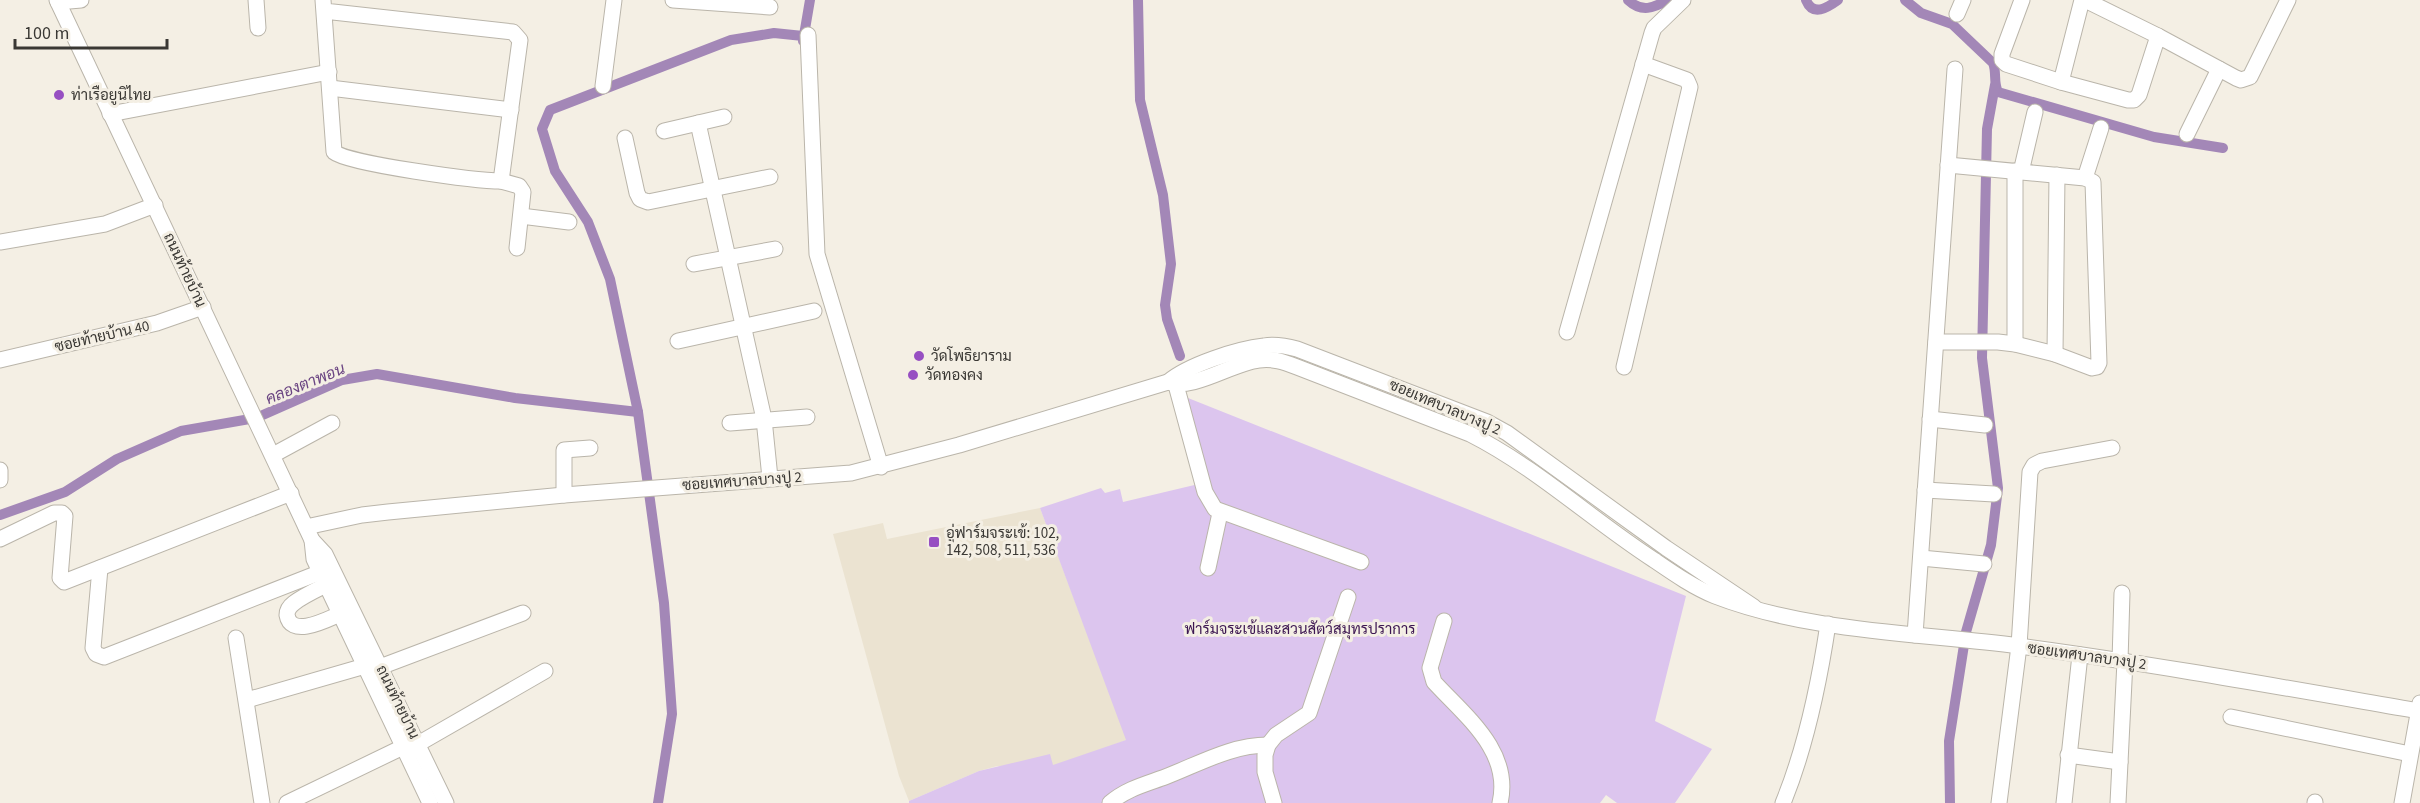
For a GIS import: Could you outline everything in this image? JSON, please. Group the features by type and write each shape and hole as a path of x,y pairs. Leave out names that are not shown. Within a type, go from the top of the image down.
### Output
{"street":[{"path":"58,1 81,0"},
{"path":"256,0 258,28"},
{"path":"603,86 614,0"},
{"path":"673,0 770,7"},
{"path":"1567,332 1654,28 1683,0"},
{"path":"2022,0 2002,54 2002,60 2006,64 2128,100 2134,100 2139,95 2158,36"},
{"path":"2061,82 2083,0 2241,80 2250,77 2288,0"},
{"name":"ถนนท้ายบ้าน","path":"58,1 291,493 309,534 314,559 340,614 373,667"},
{"path":"501,181 520,40 513,32 323,6 334,152 338,155 390,167 501,181 522,189 517,248"},
{"path":"808,35 817,254 881,467"},
{"path":"1624,367 1690,87 1688,80 1643,64"},
{"path":"1915,635 1955,69"},
{"path":"2187,134 2219,69"},
{"path":"110,114 329,80 511,110"},
{"path":"2015,344 2018,171 2035,112"},
{"path":"664,131 724,117"},
{"path":"698,123 741,326 764,419 770,478"},
{"path":"2085,178 2101,128"},
{"path":"625,138 640,199 648,202 770,177"},
{"path":"1936,342 2015,344 2055,354 2092,368 2097,367 2099,363 2094,186 2091,180 1948,165"},
{"path":"2055,354 2057,175"},
{"path":"0,242 105,224 155,205"},
{"path":"521,216 569,222"},
{"path":"694,264 775,249"},
{"name":"ซอยท้ายบ้าน 40","path":"0,360 157,323 203,307"},
{"path":"678,341 814,311"},
{"name":"ซอยเทศบาลบางปู 2","path":"309,534 362,515 564,495 851,473 881,467 1261,359 1283,362 1308,371 1470,434 1497,448 1633,547 1714,595 1828,624 2019,646 2420,707"},
{"path":"1172,384 1205,492 1215,509 1220,513 1245,519 1361,562"},
{"path":"730,423 807,417"},
{"path":"1930,419 1984,425"},
{"path":"273,455 332,423"},
{"path":"564,495 564,450 590,448"},
{"path":"1999,803 2019,646 2030,472 2034,465 2042,461 2112,448"},
{"path":"0,470 0,480"},
{"path":"1925,490 1994,494"},
{"path":"0,539 54,513 61,512 64,516 61,580 64,582 291,493"},
{"path":"1208,568 1220,513"},
{"name":"ถนนท้ายบ้าน","path":"309,534 325,554 373,667 411,745 446,803"},
{"path":"1921,558 1984,564"},
{"path":"100,568 93,648 104,657 323,578"},
{"path":"323,578 292,604 287,611 288,617 292,624 300,627 310,626 340,614"},
{"path":"2118,803 2123,661 2122,593"},
{"path":"1274,803 1265,772 1265,755 1268,745 1276,735 1309,713 1348,597"},
{"path":"248,700 373,667 523,613"},
{"path":"1444,621 1430,668 1431,675 1434,682 1490,745 1498,759 1503,791 1500,803"},
{"path":"1783,803 1802,744 1823,658 1828,624"},
{"path":"236,638 248,700 262,803"},
{"path":"2064,803 2080,656"},
{"path":"286,803 411,745 545,671"},
{"path":"2402,803 2420,707"},
{"path":"2231,717 2410,754"},
{"name":"ถนนท้ายบ้าน","path":"411,745 430,803"},
{"path":"1110,803 1119,795 1225,752 1268,745"},
{"path":"2068,755 2120,762"}],"shaded area":[{"path":"1040,508 1127,740 1053,766 997,766 979,771 909,801 899,776 833,534 883,523 887,539"}],"green space":[{"name":"ฟาร์มจระเข้และสวนสัตว์สมุทรปราการ","path":"1183,396 1686,596 1655,721 1712,749 1675,803 1617,803 1606,795 1600,803 909,803 909,801 979,771 1050,754 1053,765 1126,740 1040,508 1101,488 1105,493 1120,489 1123,502 1207,482"}],"waterway":[{"path":"803,41 810,0"},
{"path":"1138,0 1140,100 1163,195 1171,264 1165,305 1167,319 1180,356"},
{"path":"1628,0 1643,8 1668,0"},
{"path":"1806,0 1816,10 1825,8 1838,0"},
{"path":"1905,0 1921,13 1952,24 1993,63 1998,92 2154,137 2223,148"},
{"path":"658,803 672,714 664,603 638,412 610,279 588,222 555,171 542,129 550,110 731,40 774,33 803,36"},
{"path":"1966,632 1991,545 1998,488 1982,358 1987,129 1995,85"},
{"name":"คลองตาพอน","path":"0,515 65,492 117,459 181,431 256,418 342,380 377,374 515,398 638,412"},
{"path":"1950,803 1949,741 1964,645"}],"place":[{"name":"ท่าเรือยูนิไทย","path":"59,95"},
{"name":"วัดโพธิยาราม","path":"919,356"},
{"name":"วัดทองคง","path":"913,375"},
{"name":"อู่ฟาร์มจระเข้: 102, 142, 508, 511, 536","path":"934,542"}]}
